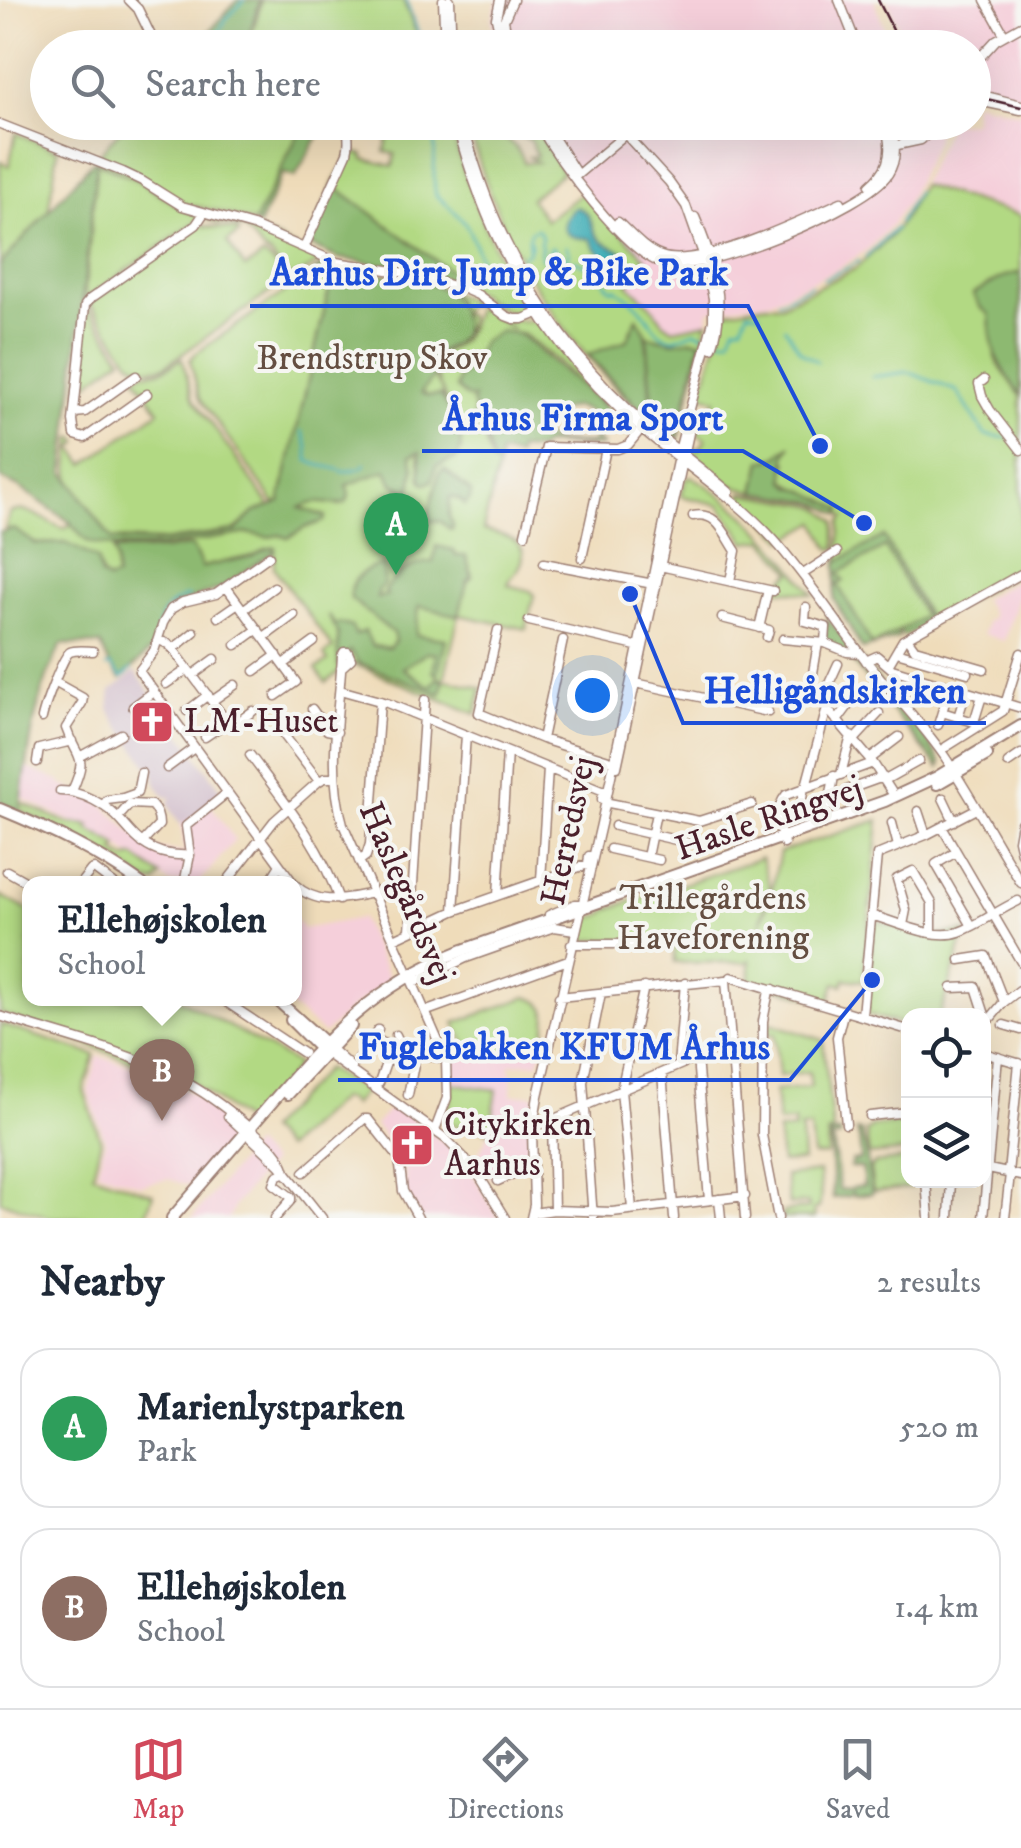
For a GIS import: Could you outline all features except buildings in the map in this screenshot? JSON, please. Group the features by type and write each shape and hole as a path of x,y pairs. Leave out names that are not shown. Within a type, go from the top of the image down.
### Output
{"main road":[{"name":"Hasle Ringvej","path":"250,1132 325,1048 410,973 583,909 887,807 954,772 1021,729"},
{"path":"0,811 67,842 121,876"},
{"path":"0,811 82,844 130,876"},
{"path":"280,1006 325,1048"},
{"path":"172,1218 250,1132"},
{"path":"180,1218 250,1132"}],"street":[{"path":"129,0 149,30"},
{"path":"447,0 448,30"},
{"path":"500,0 496,18 500,30"},
{"path":"504,30 507,9 513,0"},
{"path":"837,0 849,30"},
{"path":"984,0 1004,34"},
{"path":"991,44 1021,26"},
{"path":"991,100 1021,108"},
{"path":"0,124 30,136"},
{"path":"41,140 142,181 182,206 238,221 344,264 400,272 467,289 510,318 523,319 538,313"},
{"path":"304,248 350,140"},
{"path":"464,140 474,183 491,227 538,313 580,369 616,407 742,502 804,573 863,657 954,772 1021,883"},
{"path":"466,140 507,248 531,290 586,365 644,427"},
{"path":"550,140 559,158 604,207 656,254 677,259 707,255 753,239"},
{"path":"553,140 622,232 650,258 671,265 779,236 867,193 886,177 893,165 892,140"},
{"path":"579,178 624,140"},
{"path":"633,140 694,215 707,255"},
{"path":"893,144 908,140"},
{"path":"893,144 915,140"},
{"path":"707,255 790,226 868,187 885,169 893,144"},
{"path":"678,192 707,255"},
{"path":"147,394 84,438 75,435 72,426 87,302 196,225 204,213"},
{"name":"Herredsvej","path":"583,909 681,457 719,321 719,296 707,255"},
{"path":"74,413 85,412 136,376"},
{"path":"984,380 978,384 982,396 1021,450"},
{"path":"526,534 546,447 624,448 644,427"},
{"path":"582,558 606,449"},
{"path":"693,516 713,517 736,551 730,581"},
{"path":"804,573 836,552"},
{"path":"269,556 227,588 174,607 164,619 150,659 139,674 288,876"},
{"path":"544,563 654,585"},
{"path":"659,566 770,590 760,628"},
{"path":"889,664 898,645 907,638 1021,574"},
{"path":"227,588 296,682 276,696"},
{"path":"218,617 274,588"},
{"path":"754,601 765,604"},
{"path":"806,607 805,620 827,628 812,678"},
{"path":"236,645 294,615"},
{"path":"722,618 769,630 768,636"},
{"path":"529,621 640,648"},
{"path":"498,630 479,713 542,739 615,762"},
{"path":"173,649 194,632"},
{"path":"907,638 915,649 984,669"},
{"path":"782,639 821,643 863,657 876,656 892,668 1021,708"},
{"path":"158,640 173,649 231,727 253,711"},
{"path":"542,739 563,640"},
{"path":"284,664 314,642"},
{"path":"42,718 48,695 68,654 93,650"},
{"path":"900,653 968,674"},
{"path":"948,745 1002,712 1021,653"},
{"path":"255,671 277,655"},
{"path":"166,684 214,659"},
{"path":"929,680 934,663"},
{"path":"798,816 824,705 838,665"},
{"name":"Haslegårdsvej","path":"341,668 334,778 338,806 446,1060 447,1098 436,1130"},
{"path":"913,693 918,677"},
{"path":"633,682 768,712"},
{"path":"56,683 83,698 66,728 82,768 72,791"},
{"path":"187,711 235,685"},
{"path":"938,725 950,686"},
{"path":"837,721 859,689"},
{"path":"340,690 380,701 604,791 588,864 454,910 394,939"},
{"path":"133,707 153,692"},
{"path":"813,692 872,761 891,791"},
{"path":"958,716 966,692"},
{"path":"977,724 982,696"},
{"path":"410,930 425,700"},
{"path":"360,862 368,854 372,837 380,701"},
{"path":"312,709 327,730 337,732"},
{"path":"942,712 977,724"},
{"path":"828,806 852,738 879,713"},
{"path":"153,734 172,719"},
{"path":"205,738 227,722"},
{"path":"280,730 319,781"},
{"path":"80,756 121,734"},
{"path":"454,910 466,735"},
{"path":"783,841 778,816 786,794 872,761 899,737"},
{"path":"38,762 40,749 72,741"},
{"path":"167,768 194,748"},
{"path":"498,894 507,752"},
{"path":"1008,763 1021,754"},
{"path":"250,755 323,858 340,900"},
{"path":"847,790 884,779 919,761"},
{"name":"Herredsvej","path":"532,1216 533,1126 571,944 609,803 615,762"},
{"path":"542,880 548,768"},
{"path":"103,806 107,800 137,793 141,773"},
{"path":"231,876 289,807 319,781 334,778"},
{"path":"60,791 72,791 103,806 142,843 167,854 190,856"},
{"path":"186,876 190,856 187,824 227,793"},
{"path":"943,798 954,821"},
{"path":"609,803 700,821 752,804"},
{"path":"122,813 130,804 151,805 155,810 159,826 142,843"},
{"path":"862,1016 878,854 926,835 976,808"},
{"path":"918,812 926,835"},
{"path":"646,857 656,813"},
{"path":"892,822 898,846"},
{"path":"1021,823 1021,853"},
{"path":"614,826 689,844"},
{"path":"942,827 992,913 1016,944 1021,962"},
{"path":"610,848 659,860"},
{"path":"956,852 936,864 972,926"},
{"path":"1010,864 1021,862"},
{"path":"273,876 280,865"},
{"path":"7,871 22,879"},
{"path":"903,925 906,910 897,879 912,872 932,903 932,933"},
{"path":"302,891 316,898 340,900 374,894"},
{"path":"872,915 932,933 954,934 1018,901"},
{"name":"Hasle Ringvej","path":"410,973 420,980 466,958 554,927 575,930"},
{"name":"Herredsvej","path":"571,944 649,944"},
{"path":"960,960 986,956 1004,1002"},
{"path":"427,1012 568,960"},
{"path":"560,997 723,978 750,982 901,1028"},
{"path":"728,979 745,1218"},
{"path":"678,1065 685,983"},
{"path":"632,1209 621,1090 644,987"},
{"path":"952,988 976,987 981,1008"},
{"path":"774,989 769,991 763,1021 762,1135 778,1218"},
{"path":"991,1016 1021,989"},
{"path":"593,1215 583,1107 584,1067 601,992"},
{"path":"232,1006 303,1053"},
{"path":"844,1010 837,1037 846,1124"},
{"path":"0,1016 178,1078 250,1132 322,1218"},
{"path":"1004,1025 1021,1030"},
{"path":"358,1058 376,1033 378,1040 402,1050 446,1060"},
{"path":"396,1035 402,1050"},
{"path":"533,1126 731,1043"},
{"path":"378,1083 392,1046"},
{"path":"325,1048 436,1130 475,1169 505,1218"},
{"path":"408,1095 416,1054"},
{"path":"991,1055 1020,1064 1005,1218"},
{"path":"377,1057 388,1062"},
{"path":"991,1122 998,1057"},
{"path":"697,1058 714,1199 721,1218"},
{"path":"662,1073 674,1218"},
{"path":"870,1116 901,1113"},
{"path":"304,1172 368,1120 399,1158 403,1192 418,1218"},
{"path":"552,1120 554,1210"},
{"path":"498,1181 532,1165"},
{"path":"991,1169 1021,1176"},
{"path":"276,1218 291,1200 274,1184 277,1176 286,1172"},
{"path":"927,1188 930,1218"},
{"path":"949,1218 951,1188"},
{"path":"982,1218 984,1188"},
{"path":"532,1216 554,1210 593,1215 745,1196"}],"shaded area":[{"path":"497,0 874,0 885,30 495,30 492,23"},
{"path":"887,0 1021,0 1021,102 991,94 991,30 900,30"},
{"path":"991,106 1021,113 1021,214 921,183 942,140 991,140"},
{"path":"544,140 936,140 907,202 868,249 840,268 770,301 709,310 708,322 673,329 628,284 585,198"},
{"path":"1021,577 1021,594 1004,641 983,634 992,615 983,599"},
{"path":"135,671 223,792 180,825 167,803 171,799 156,784 154,774 109,709 111,691"},
{"path":"27,768 99,801 134,834 157,849 185,853 180,825 210,804 235,840 205,876 160,876 104,837 22,798"},
{"path":"361,918 390,980 324,1034 290,1006 302,1006 303,929"},
{"path":"544,1039 539,1063 509,1067 511,1095 535,1095 529,1160 497,1178 489,1177 474,1161 490,1132 497,1091 451,1083 449,1059 468,1050 502,1056"},
{"path":"98,1056 129,1065 193,1094 238,1131 194,1183 187,1185 168,1179 141,1185 97,1171 105,1141 88,1091"},
{"path":"394,1105 447,1145 471,1171 499,1218 421,1218 406,1193 403,1163 375,1125"},
{"path":"253,1145 271,1162 228,1218 192,1218"}],"green space":[{"path":"237,0 260,0 251,30 211,30"},
{"path":"262,0 403,0 415,30 253,30"},
{"path":"16,133 58,150 48,212 0,265 0,162 9,166"},
{"path":"111,140 296,140 254,223 184,204 96,158"},
{"path":"296,140 316,140 295,177 283,173 259,225 254,223"},
{"path":"387,140 455,140 482,220 531,311 529,314 509,312 457,282 458,278 333,185 352,152 393,166 395,154 385,152"},
{"path":"473,140 507,140 524,163 537,162 529,157 537,156 529,140 544,140 563,172 530,199 546,220 582,193 646,258 628,284 663,322 673,329 708,322 679,439 673,440 635,406 633,404 601,372 570,336 520,259 500,217","holes":["631,329 646,333 644,414 598,351 627,340","649,336 674,342 701,342 677,437"]},
{"name":"Brendstrup Skov","path":"93,161 97,162 64,472 112,540 161,542 235,531 255,512 280,502 330,285 318,269 323,262 421,281 447,292 455,301 462,333 455,343 430,356 434,376 421,393 440,395 454,417 461,441 457,458 436,466 432,481 426,484 421,480 420,452 411,455 411,492 393,484 387,470 347,485 346,503 314,503 300,508 325,516 324,521 288,538 248,533 160,547 113,547 85,540 70,522 0,478 0,265"},
{"path":"97,162 135,179 200,219 84,300"},
{"name":"Brendstrup Skov","path":"333,185 459,278 457,282 338,258 311,246"},
{"path":"921,185 1021,216 1021,272 973,294 989,314 997,363 1021,396 1021,570 928,623 923,617 872,646 837,585 841,522 845,517 841,515 842,509 788,481 784,474 788,462 777,457 762,461 755,492 728,484 689,452 689,445 699,450 706,439 697,434 716,400 701,394 727,311 780,305 855,269 889,238"},
{"path":"205,218 250,227 319,260 304,272 287,276 245,229"},
{"path":"197,225 237,230 239,233 227,242 245,268 263,256 277,267 282,284 165,366 137,365 129,360 90,303"},
{"path":"318,269 330,285 280,502 275,504 199,397 190,360"},
{"path":"1021,272 1021,396 997,358 989,314 973,294"},
{"path":"445,290 473,305 465,306 462,313 469,317 461,338 428,356 440,387 433,359 462,340 476,308 514,330 479,300 508,320 538,322 607,405 523,334 500,331 473,358 456,387 468,398 474,398 474,423 462,427 441,387 444,401 393,455 284,498"},
{"path":"87,306 122,358 79,390"},
{"path":"637,318 646,333 651,411 645,414 588,355 627,340"},
{"name":"Brendstrup Skov","path":"500,331 520,334 625,425 625,433 596,428 599,422 583,409 568,408 537,425 541,432 559,442 589,443 597,431 597,442 602,446 545,444 538,450 518,449 517,456 500,453 498,466 493,464 485,435 464,434 462,427 474,423 474,398 456,388 482,342"},
{"path":"647,336 674,342 701,341 677,438 654,422"},
{"path":"182,358 193,398 270,506 255,512 234,531 161,541 111,539 71,481 72,438 79,442 73,448 85,464 159,411 136,377 164,369"},
{"path":"460,435 485,435 493,464 498,466 483,530 505,536 522,549 521,564 508,585 534,595 526,629 459,615 444,679 482,688 476,714 354,664 347,665 326,683 316,669 328,661 324,655 333,648 274,568 275,548 202,567 189,546 114,550 116,577 108,580 102,576 97,559 66,543 35,544 14,529 5,530 10,513 23,511 62,528 70,522 93,543 113,547 160,547 248,533 288,538 324,520 325,516 299,509 314,501 341,505 347,485 388,469 393,484 408,493 411,455 420,451 419,463 435,469 461,450"},
{"path":"791,445 786,456 785,480 842,509 841,515 815,502 755,492 762,461 777,457"},
{"path":"444,469 471,492 465,505 450,497 451,530 440,521 428,521 439,473"},
{"path":"691,476 743,513 813,594 772,589 792,572 764,540 746,542 720,505 681,496 686,479"},
{"path":"742,493 821,508 836,521 836,549 830,549 816,522 785,540 742,499"},
{"path":"14,529 36,544 66,543 97,559 101,576 108,580 116,577 113,550 189,546 202,567 275,547 275,551 221,588 167,609 152,649 121,679 101,645 62,644 38,705 20,811 0,803 0,532"},
{"path":"884,536 929,619 903,637 899,631 924,616 885,547 839,573 844,581 838,585 872,645 897,632 899,638 862,649 834,599 837,562"},
{"path":"436,546 454,550 456,556 466,556 472,577 467,582 459,616 419,606 416,635 446,639 438,675 433,672 436,653 428,652 403,668 427,685 437,678 444,680 441,694 359,663 350,651 338,665 338,634 328,615 335,625 352,627 356,635 365,631 372,646 389,648 395,641 393,633 351,599 355,581 381,565 384,585 377,598 387,595 385,591 399,575 411,567 433,562"},
{"path":"827,618 925,737 941,763 939,768 845,653 824,641"},
{"path":"21,803 68,823 90,825 88,829 118,846 115,852 126,859 134,856 161,876 139,876 62,830 20,811"},
{"name":"Trillegårdens Haveforening","path":"879,820 863,981 845,979 843,985 835,983 829,1003 750,980 750,960 675,963 674,941 577,940 589,918 611,908 761,858 770,887 759,928 780,852"},
{"path":"0,895 22,907 22,1006 193,1006 297,1064 247,1123 196,1085 0,1013"},
{"path":"873,920 933,936 966,931 942,1008 901,1008 901,1024 866,1014"},
{"path":"527,997 544,1008 544,1039 502,1056 468,1050 455,1023"},
{"path":"767,1022 823,1040 833,1132 828,1133 827,1155 813,1156 810,1128 801,1128 803,1161 781,1163 778,1131 795,1129 794,1122 778,1123 775,1091 811,1087 809,1072 779,1076 775,1034 767,1034"},
{"path":"0,1024 95,1055 84,1090 101,1141 93,1174 153,1194 145,1218 52,1218 0,1201"},
{"path":"326,1069 365,1090 353,1105 340,1099 285,1149 267,1130"},
{"path":"451,1083 497,1090 490,1132 471,1126 467,1130 444,1121"},
{"path":"901,1123 901,1152 869,1155 866,1131 870,1127"},
{"path":"856,1131 861,1131 866,1150 872,1194 852,1193 833,1198 830,1134 840,1133 840,1137 833,1138 839,1189 864,1186 862,1168 850,1167 852,1161 861,1160"},
{"path":"901,1160 901,1188 911,1188 873,1192 870,1167"},
{"path":"819,1172 821,1198 819,1208 814,1209 815,1218 782,1218 783,1212 809,1208 808,1203 789,1205 785,1176"}],"water":[{"path":"576,207 587,214 602,241 631,261 606,257 591,239 569,235 565,222"}],"waterway":[{"path":"220,30 245,0"},
{"path":"406,0 417,30"},
{"path":"434,140 436,195 466,226 482,267 501,268"},
{"path":"899,223 917,191"},
{"path":"865,258 896,228"},
{"path":"522,256 531,246 530,232 539,230 542,259 547,259 552,247 569,262 593,268 611,290 614,288 636,304 662,334 674,339 695,331 705,334"},
{"path":"566,246 570,254 567,257"},
{"path":"843,270 859,261"},
{"path":"824,279 840,271"},
{"path":"797,292 811,285"},
{"path":"779,301 795,293"},
{"path":"721,339 730,339 748,311 760,313"},
{"path":"785,327 800,351 818,362"},
{"path":"872,377 908,372 957,391 985,435 1007,438"},
{"path":"302,431 312,463 343,472 366,464"},
{"path":"156,634 166,610 189,596"},
{"path":"107,667 110,665 122,678 132,669"}],"tram line":[{"path":"878,0 893,30"},
{"path":"991,100 1021,107"}],"place":[{"name":"Aarhus Dirt Jump & Bike Park","path":"820,446"},
{"name":"Århus Firma Sport","path":"864,523"},
{"name":"Marienlystparken","path":"396,575"},
{"name":"Helligåndskirken","path":"630,594"},
{"name":"LM-Huset","path":"152,722"},
{"name":"Fuglebakken KFUM Århus","path":"872,980"},
{"name":"Ellehøjskolen","path":"162,1121"},
{"name":"Citykirken Aarhus","path":"412,1145"}]}
